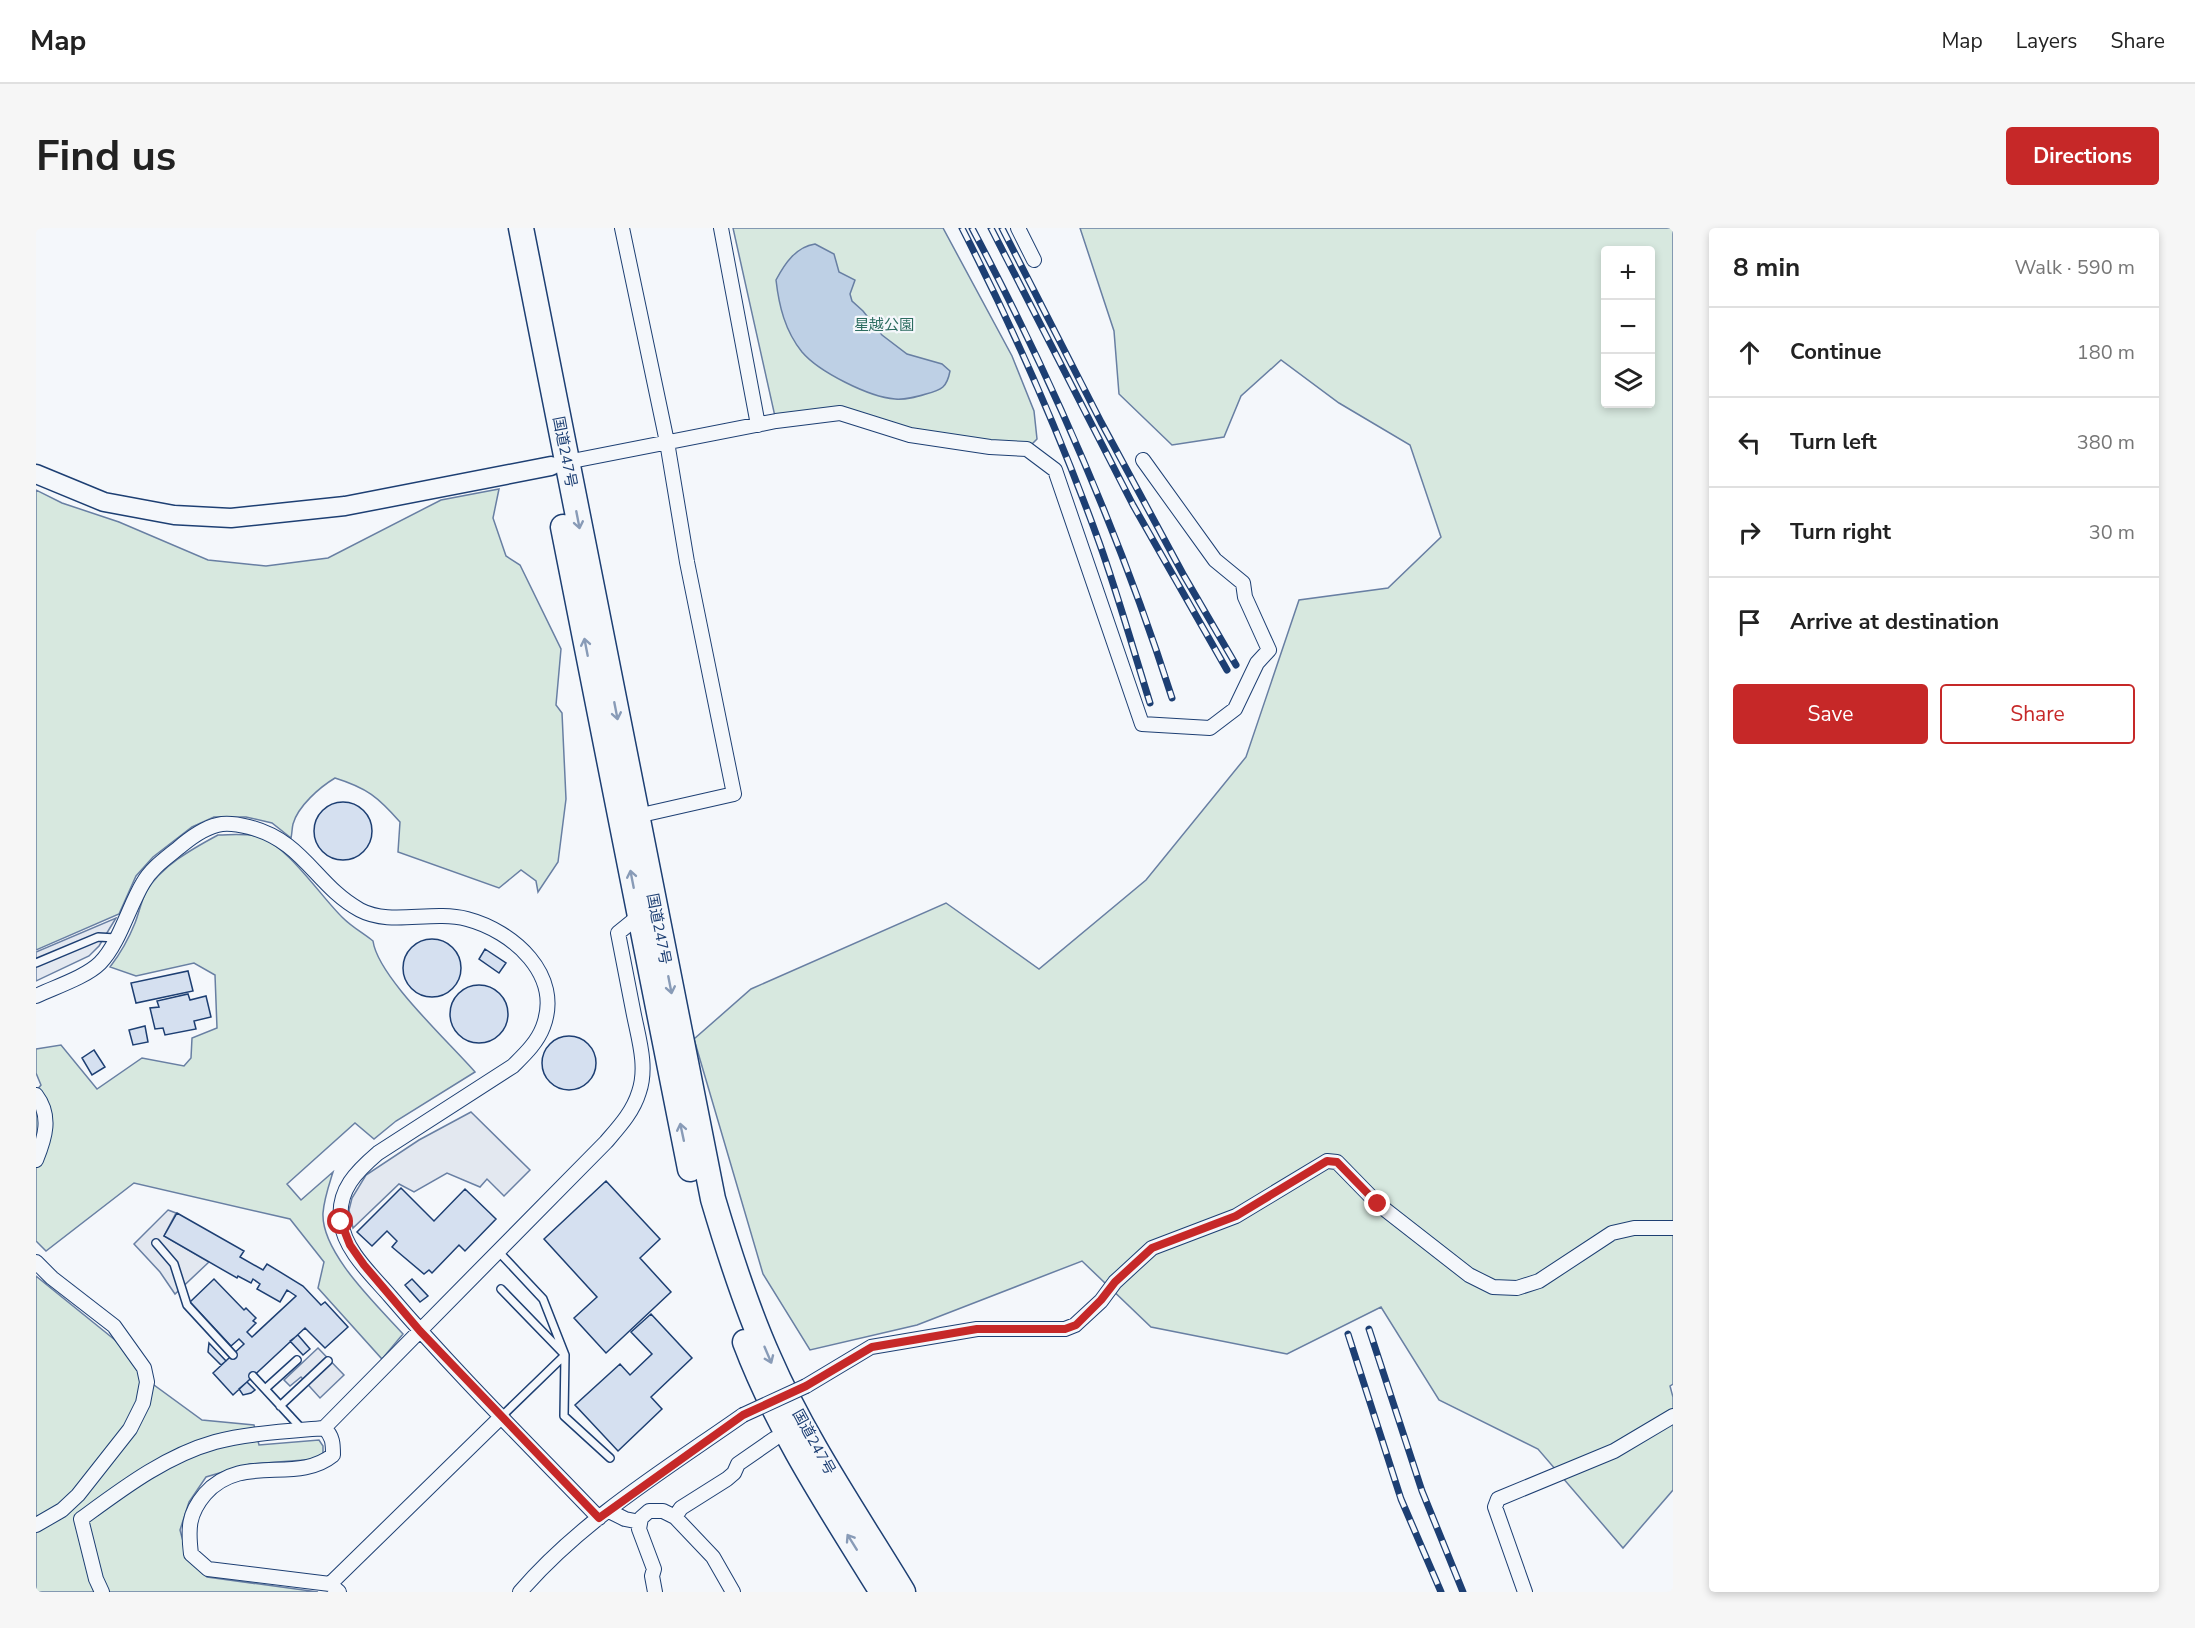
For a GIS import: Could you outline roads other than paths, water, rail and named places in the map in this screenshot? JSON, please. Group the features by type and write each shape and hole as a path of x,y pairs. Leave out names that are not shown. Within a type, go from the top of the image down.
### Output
{"highway":[{"name":"国道247号","path":"505,228 637,816 713,1199 729,1252 769,1360 813,1443 903,1592"},
{"name":"国道247号","path":"521,228 559,464 639,916 694,1187 729,1303 785,1432 882,1592"}],"street":[{"path":"622,228 667,442 687,562 734,794 637,816"},
{"path":"721,228 758,425"},
{"path":"1018,228 1034,260"},
{"path":"36,474 104,502 174,515 231,519 345,506 667,442 840,413 910,435 990,447 1027,449 1055,470 1142,724 1210,728 1235,710 1257,663 1269,650 1245,597 1243,583 1215,560 1143,460"},
{"path":"36,996 89,971 100,963 116,938 143,883 154,868 193,836 222,824 244,826 267,832 290,847 344,901 374,916 386,918 444,915 468,919 520,947 534,963 545,983 548,1007 543,1028 531,1048 513,1066 378,1153 363,1166 347,1183 341,1202 341,1222 350,1245 364,1265 420,1331 501,1417 604,1515 640,1522"},
{"path":"81,1519 145,1473 201,1447 218,1441 324,1428 606,1142 625,1119 639,1092 642,1076 642,1055 618,933 639,916"},
{"path":"36,1095 45,1111 46,1128 43,1145 36,1160"},
{"path":"520,1592 545,1562 604,1515 743,1415 806,1386 872,1347 977,1329 1065,1329 1076,1325 1115,1282 1152,1248 1236,1216 1327,1161 1337,1162 1378,1204 1469,1275 1492,1287 1517,1288 1539,1281 1612,1233 1634,1228 1673,1228"},
{"path":"36,1262 52,1278 114,1326 144,1368 147,1382 143,1403 130,1429 78,1495 62,1510 36,1525"},
{"path":"1525,1592 1495,1507 1498,1499 1614,1451 1673,1416"},
{"path":"324,1428 333,1441 333,1455 323,1464 311,1467 250,1470 231,1475 213,1485 196,1505 188,1528 191,1554 208,1569 334,1588 501,1417"},
{"path":"675,1517 681,1508 727,1479 734,1473 738,1464 774,1439"},
{"path":"62,1510 81,1519"},
{"path":"655,1592 652,1576 654,1569 639,1528 641,1518 649,1511 663,1511 675,1517 713,1557 733,1592"},
{"path":"81,1519 96,1579 102,1592"}],"lane":[{"path":"36,963 98,937 116,938"},
{"path":"156,1243 174,1264 187,1305 233,1354"},
{"path":"498,1251 543,1299 565,1356 564,1416 610,1458"},
{"path":"501,1289 565,1356"},
{"path":"501,1417 565,1356"},
{"path":"265,1389 297,1360"},
{"path":"280,1406 328,1361"},
{"path":"253,1376 303,1430"}],"water":[{"path":"815,244 834,254 839,272 855,280 850,294 852,301 882,335 907,354 942,364 950,371 943,387 911,398 884,397 859,389 832,375 802,352 791,336 784,318 776,280 797,252"}],"railway":[{"path":"962,228 1018,344 1084,502 1106,562 1150,703"},
{"path":"972,228 1030,342 1082,458 1130,577 1172,698"},
{"path":"991,228 1133,505 1227,670"},
{"path":"1002,228 1101,422 1183,574 1236,665"},
{"path":"1369,1329 1422,1491 1463,1592"},
{"path":"1348,1334 1401,1499 1441,1592"}],"park label":[{"name":"星越公園","path":"884,325"}]}
